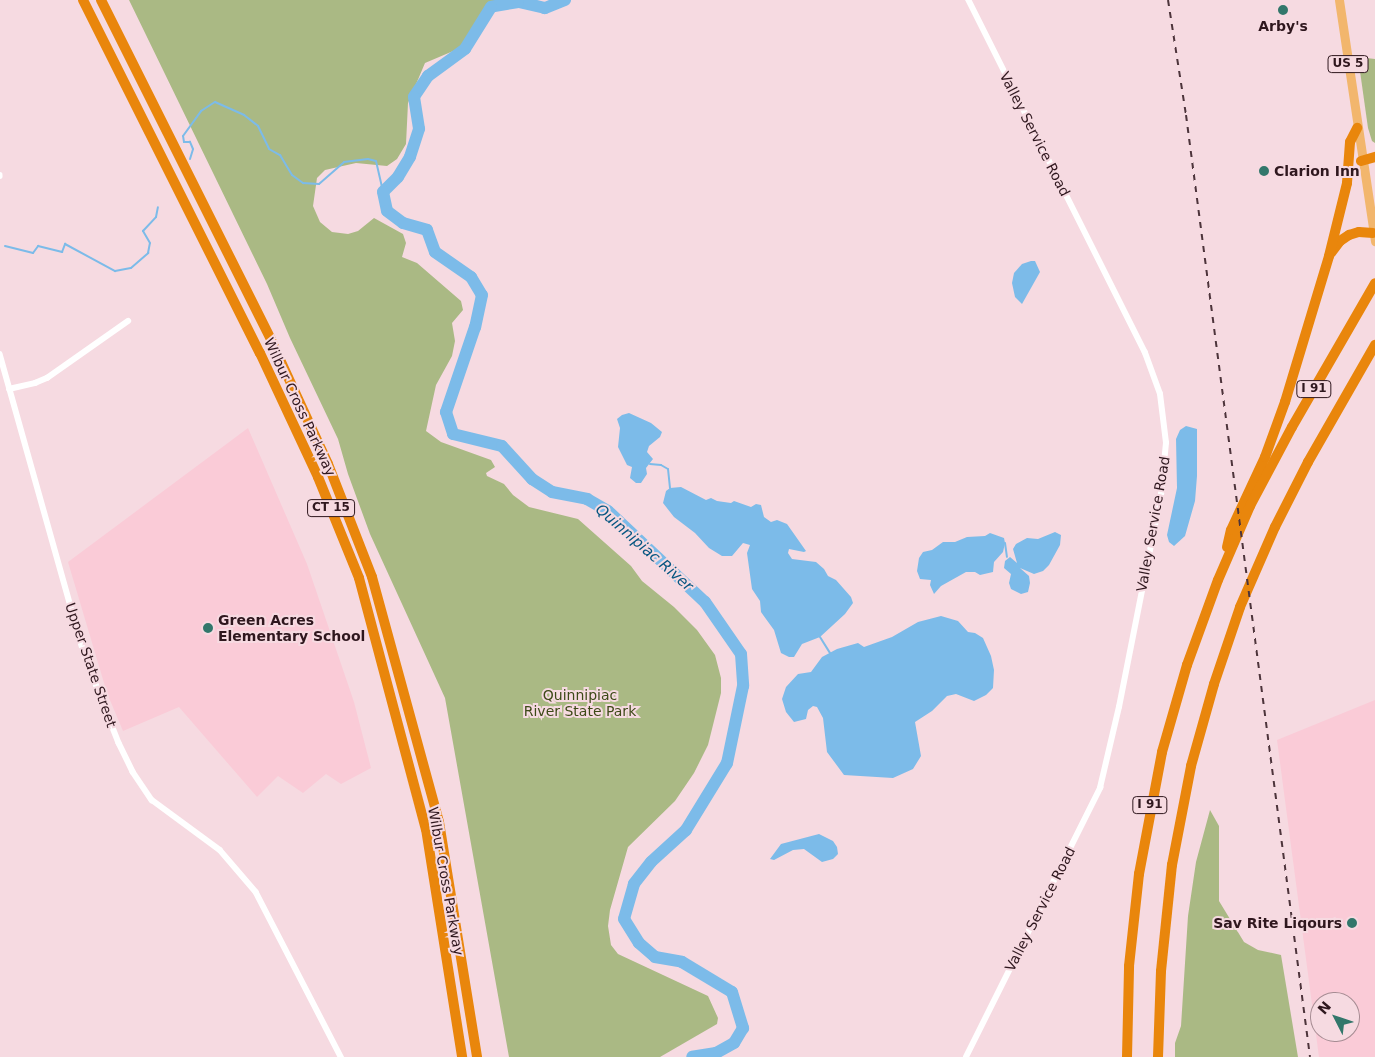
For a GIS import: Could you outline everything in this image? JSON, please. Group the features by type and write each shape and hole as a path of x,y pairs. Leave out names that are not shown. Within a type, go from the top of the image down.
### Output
{"highway":[{"name":"Wilbur Cross Parkway","path":"83,0 260,353 318,477 359,578 426,829 462,1057"},
{"name":"Wilbur Cross Parkway","path":"101,0 271,340 328,464 372,577 439,822 477,1057"},
{"path":"1226,561 1230,534 1281,415 1329,256 1347,183 1350,142 1357,128"},
{"path":"1361,161 1375,157"},
{"path":"1329,256 1340,242 1349,235 1359,232 1374,237"},
{"name":"I 91","path":"1127,1057 1132,926 1149,815 1178,694 1197,634 1226,561 1259,489 1373,287"},
{"name":"I 91","path":"1158,1057 1163,945 1175,849 1199,735 1233,627 1267,545 1304,470 1375,345"}],"main road":[{"name":"US 5","path":"1339,0 1361,161 1374,237"}],"street":[{"name":"Valley Service Road","path":"966,1057 1100,788 1119,707 1161,494 1166,443 1160,394 1145,353 968,0"},
{"path":"9,389 47,378 128,321"},
{"name":"Upper State Street","path":"0,354 86,656 112,729 130,765 152,800 220,850 256,892 341,1057"}],"shaded area":[{"name":"Green Acres Elementary School","path":"248,428 307,564 354,702 371,768 341,784 326,774 303,793 278,776 257,797 179,707 123,731 107,693 68,562"},
{"path":"1375,700 1375,1057 1319,1057 1317,1042 1360,1042 1360,992 1310,992 1277,740"}],"green space":[{"name":"Quinnipiac River State Park","path":"129,0 508,0 492,7 479,22 472,37 458,49 425,63 408,103 406,144 397,159 387,166 356,163 325,170 317,178 313,206 320,222 332,232 348,234 358,231 374,218 403,234 406,243 402,257 417,263 461,301 463,310 452,323 455,341 452,356 436,385 426,431 441,442 491,460 495,467 486,473 487,476 504,484 513,495 529,507 578,519 631,566 642,581 674,607 697,630 715,655 721,678 721,693 708,745 694,773 675,801 628,847 610,910 608,926 611,945 618,954 708,996 718,1018 717,1024 660,1057 509,1057 445,698 370,534 348,474 338,439 290,338 267,284"},
{"path":"1358,57 1375,59 1375,143 1372,141 1368,128"},
{"path":"1210,810 1219,826 1219,901 1244,942 1258,950 1281,955 1298,1057 1175,1057 1175,1043 1181,1026 1188,916 1196,862"}],"water":[{"path":"1035,261 1040,272 1022,304 1015,297 1012,283 1014,273 1022,264"},
{"path":"629,413 651,423 662,432 660,437 649,446 647,452 653,459 646,468 647,474 641,483 636,483 630,478 632,467 627,465 618,447 620,428 617,419"},
{"path":"1186,426 1197,429 1195,501 1185,536 1174,546 1169,542 1167,535 1177,488 1176,439 1180,430"},
{"path":"681,487 706,500 711,498 731,503 734,501 751,507 756,504 761,505 764,517 771,522 777,520 787,524 806,551 789,549 788,553 792,559 816,562 824,569 828,576 836,580 851,597 853,603 845,614 820,637 802,644 794,657 781,653 774,630 761,612 760,601 752,589 747,553 750,545 743,543 732,556 722,556 709,548 695,533 674,517 663,503 666,491 670,488"},
{"path":"1055,532 1061,535 1060,545 1049,565 1043,571 1034,574 1020,568 1029,576 1028,592 1021,594 1011,589 1009,583 1011,574 1004,568 1005,561 1010,557 1017,563 1013,549 1016,544 1027,538 1038,539"},
{"path":"990,533 1004,538 1005,543 1003,552 994,562 993,572 980,575 975,572 966,572 941,586 934,594 930,585 931,580 920,579 917,571 919,558 923,552 932,550 943,542 955,542 967,537 985,536"},
{"path":"941,616 958,621 968,632 975,633 983,638 991,656 994,670 993,688 986,695 974,701 956,694 947,696 932,711 915,722 921,756 913,769 893,778 844,775 827,752 823,718 817,707 813,706 808,710 806,719 794,722 786,712 782,699 786,687 798,674 811,672 822,657 837,649 858,643 864,647 892,637 918,622"},
{"path":"819,834 833,841 837,847 838,854 833,859 822,862 804,849 793,850 774,860 770,859 781,844"}],"waterway":[{"name":"Quinnipiac River","path":"565,0 545,8 518,2 491,7 465,49 428,76 414,97 419,129 410,157 398,177 383,192 387,211 403,223 427,230 435,252 471,277 482,295 475,327 446,412 453,434 502,446 532,479 552,492 587,499 608,511 705,602 741,654 743,686 727,763 686,830 651,862 634,884 624,919 639,943 655,957 682,962 732,992 743,1028 734,1043 716,1053 692,1057"},
{"path":"190,159 193,149 190,142 184,142 183,136 201,111 215,102 244,115 258,126 269,149 280,155 292,175 303,183 319,184 344,162 368,159 376,161 383,192"},
{"path":"5,246 33,253 38,246 62,252 65,244 115,271 131,268 148,253 150,243 143,231 156,217 158,207"},
{"path":"650,464 661,465 668,469 670,488"},
{"path":"1005,543 1007,557"},
{"path":"820,637 830,653"}],"railway":[{"path":"1168,0 1186,115 1310,1057"}],"place":[{"name":"Arby's","path":"1283,10"},
{"name":"Clarion Inn","path":"1264,171"},
{"name":"Green Acres Elementary School","path":"208,628"},
{"name":"Sav Rite Liqours","path":"1352,923"}]}
